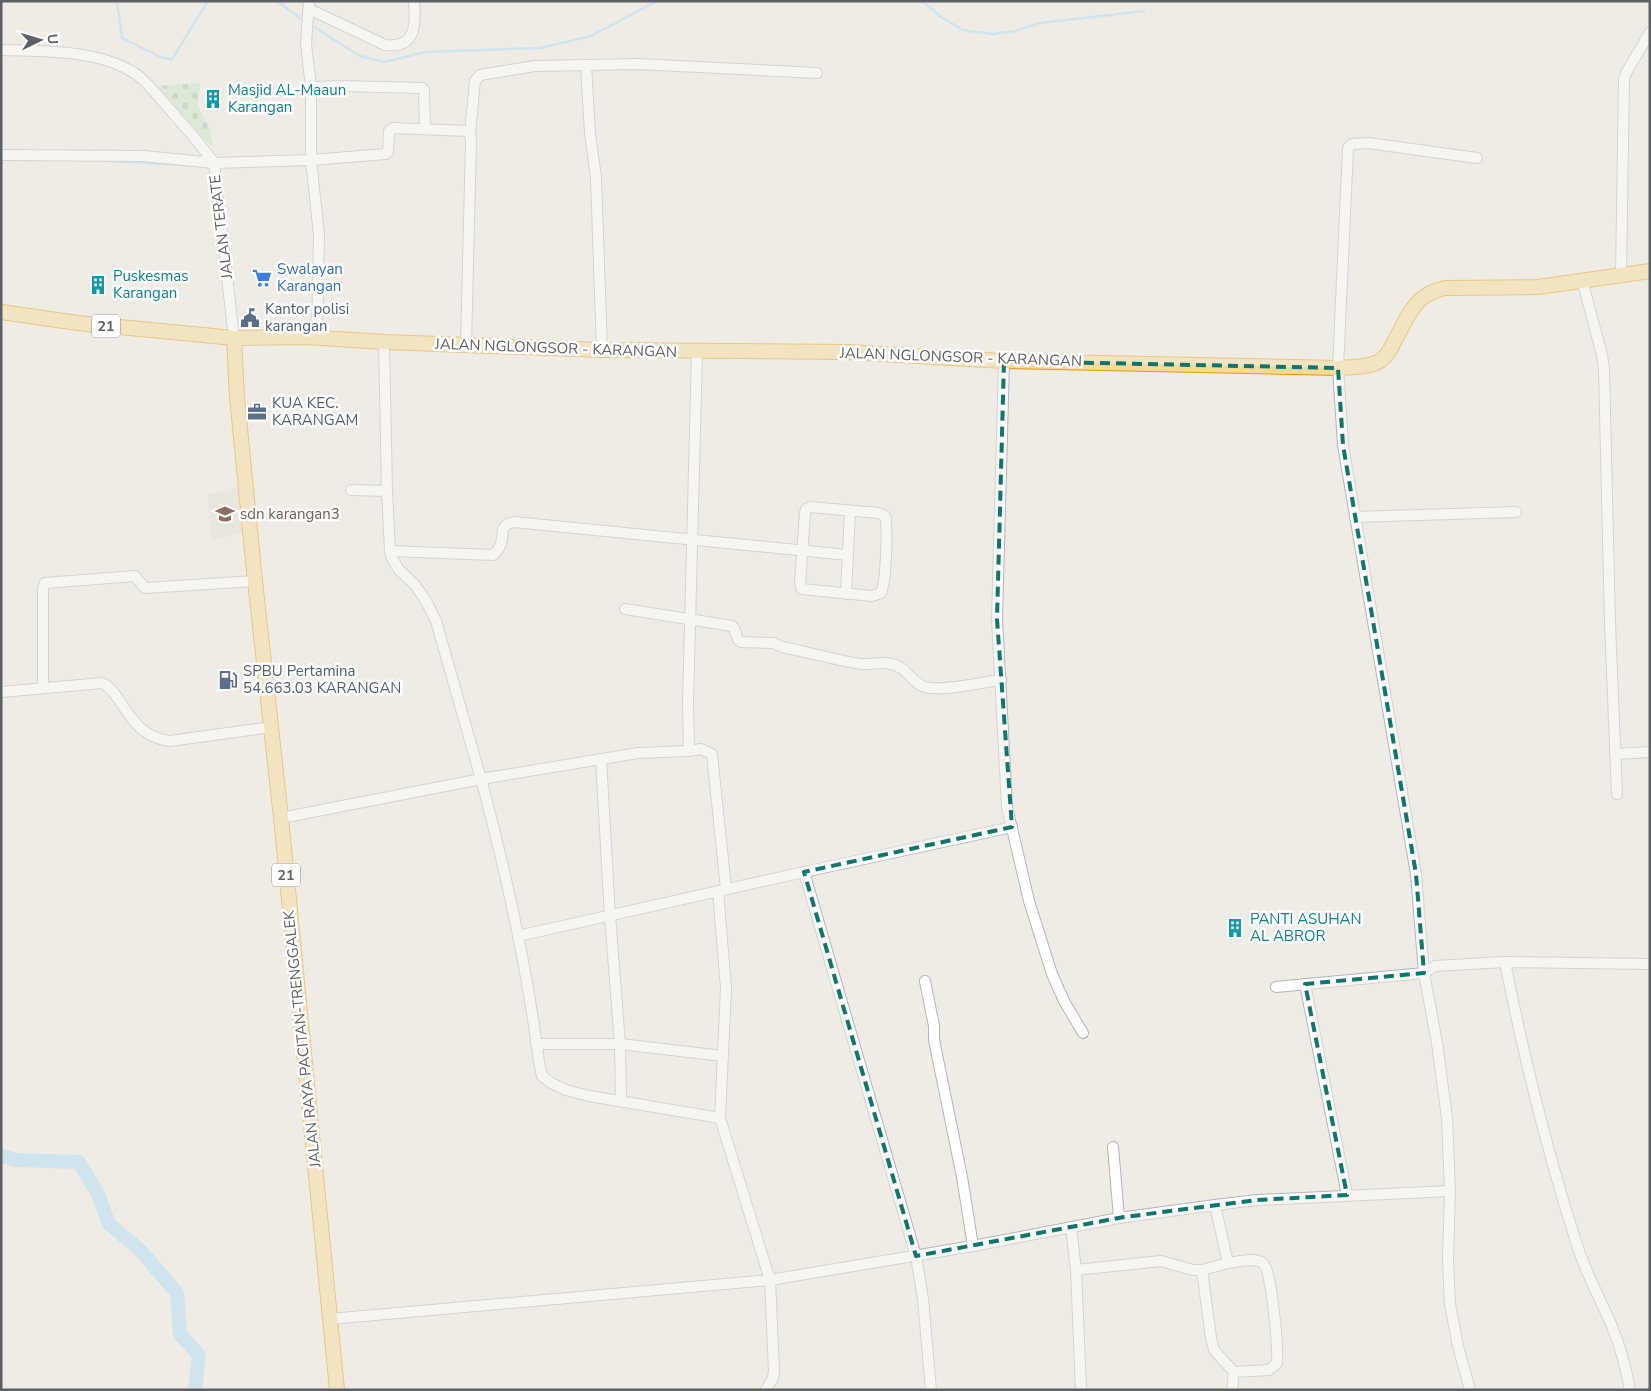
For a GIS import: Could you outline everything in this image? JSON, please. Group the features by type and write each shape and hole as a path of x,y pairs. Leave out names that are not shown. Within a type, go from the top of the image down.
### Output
{"highway":[{"name":"JALAN NGLONGSOR - KARANGAN","path":"234,338 317,338 602,350 847,352 1004,361 1338,368 1367,366 1380,361 1388,354 1412,308 1420,298 1432,291 1445,288 1538,287 1650,271"},
{"name":"21","path":"1,312 78,323 234,338"},
{"name":"JALAN RAYA PACITAN-TRENGGALEK","path":"234,338 237,397 255,581 281,818 303,1060 337,1390"}],"street":[{"path":"317,338 319,235 310,160 310,87 306,41 309,8 385,45 395,46 409,39 414,30 416,21 414,1"},
{"path":"1621,276 1624,79 1650,32"},
{"name":"JALAN TERATE","path":"1,50 42,51 75,55 104,60 128,69 145,82 185,125 214,163 234,338"},
{"path":"466,345 470,133 474,81 480,75 535,66 637,64 817,73"},
{"path":"586,65 590,134 596,178 602,350"},
{"path":"310,87 422,88 424,90 425,129"},
{"path":"1,155 144,156 214,163 310,160 386,154 388,152 390,129 425,129 470,133"},
{"path":"1470,1390 1458,1346 1450,1304 1448,1259 1450,1191 1447,1118 1437,1043 1424,973 1416,874 1355,517 1344,445 1338,368 1348,148 1352,144 1368,143 1477,158"},
{"path":"1577,281 1602,355 1604,370 1610,623 1618,794"},
{"path":"384,342 390,551 399,570 421,593 436,621 501,854 518,936 538,1062 542,1076 551,1083 566,1090 589,1096 720,1118"},
{"path":"689,751 688,703 697,352"},
{"path":"1004,361 997,619 1007,807 1029,901 1052,974 1083,1033"},
{"path":"351,490 387,491"},
{"path":"813,507 850,511 885,516 884,584 881,593 878,595 846,594 802,589 800,582 801,551 806,509 813,507"},
{"path":"846,594 850,511"},
{"path":"1355,517 1516,512"},
{"path":"390,551 493,556 499,550 502,542 503,529 507,524 514,522 848,555"},
{"path":"43,688 43,588 45,583 135,576 145,588 255,581"},
{"path":"625,610 732,626 738,640 741,642 774,643 782,647 863,664 893,664 910,673 916,682 924,687 938,689 1001,680"},
{"path":"1,692 96,682 107,685 132,720 150,736 159,740 170,741 271,726"},
{"path":"281,818 481,779 638,753 701,749 712,754 722,890 726,988 720,1118 770,1280 774,1370 771,1384 766,1390"},
{"path":"1615,754 1650,752"},
{"path":"601,759 620,1044 621,1101"},
{"path":"518,936 1012,827"},
{"path":"804,872 916,1256 924,1299 931,1390"},
{"path":"1505,962 1517,1024 1570,1220 1585,1267 1611,1325 1630,1390"},
{"path":"1276,987 1424,973 1435,966 1505,962 1650,964"},
{"path":"925,981 934,1026 934,1040 962,1177 973,1246"},
{"path":"1305,984 1347,1195"},
{"path":"536,1044 620,1044 723,1056"},
{"path":"1113,1147 1119,1218"},
{"path":"330,1319 770,1280 973,1246 1119,1218 1257,1200 1450,1191"},
{"path":"1215,1205 1228,1263"},
{"path":"1071,1226 1076,1270 1081,1390"},
{"path":"1076,1270 1161,1261 1193,1270 1202,1270 1228,1263 1254,1260 1261,1262 1265,1266 1270,1284 1277,1356 1276,1363 1269,1370 1234,1372"},
{"path":"1202,1270 1214,1350 1234,1372 1232,1390"}],"highlighted area":[{"path":"1004,361 1338,368 1343,445 1416,874 1424,973 1305,984 1347,1195 1257,1200 1124,1217 916,1256 804,872 1012,827 997,619"}],"shaded area":[{"name":"sdn karangan3","path":"238,487 243,533 211,540 208,494"}],"green space":[{"path":"200,83 198,107 210,129 213,146 199,137 158,86"}],"waterway":[{"path":"117,1 122,38 163,58 172,59 208,1"},
{"path":"277,1 304,21"},
{"path":"311,25 360,56 384,62 425,52 540,48 591,36 657,1"},
{"path":"922,1 941,17 963,30 993,34 1015,31 1040,23 1144,11"},
{"path":"109,161 183,165"},
{"path":"1,1156 17,1160 79,1162 98,1194 109,1224 140,1250 177,1293 180,1334 199,1355 195,1390"}],"place":[{"name":"Masjid AL-Maaun Karangan","path":"213,99"},
{"name":"Swalayan Karangan","path":"262,278"},
{"name":"Puskesmas Karangan","path":"98,285"},
{"name":"Kantor polisi karangan","path":"250,318"},
{"name":"KUA KEC. KARANGAM","path":"257,412"},
{"name":"sdn karangan3","path":"225,514"},
{"name":"SPBU Pertamina 54.663.03 KARANGAN","path":"228,680"},
{"name":"PANTI ASUHAN AL ABROR","path":"1235,928"}]}
